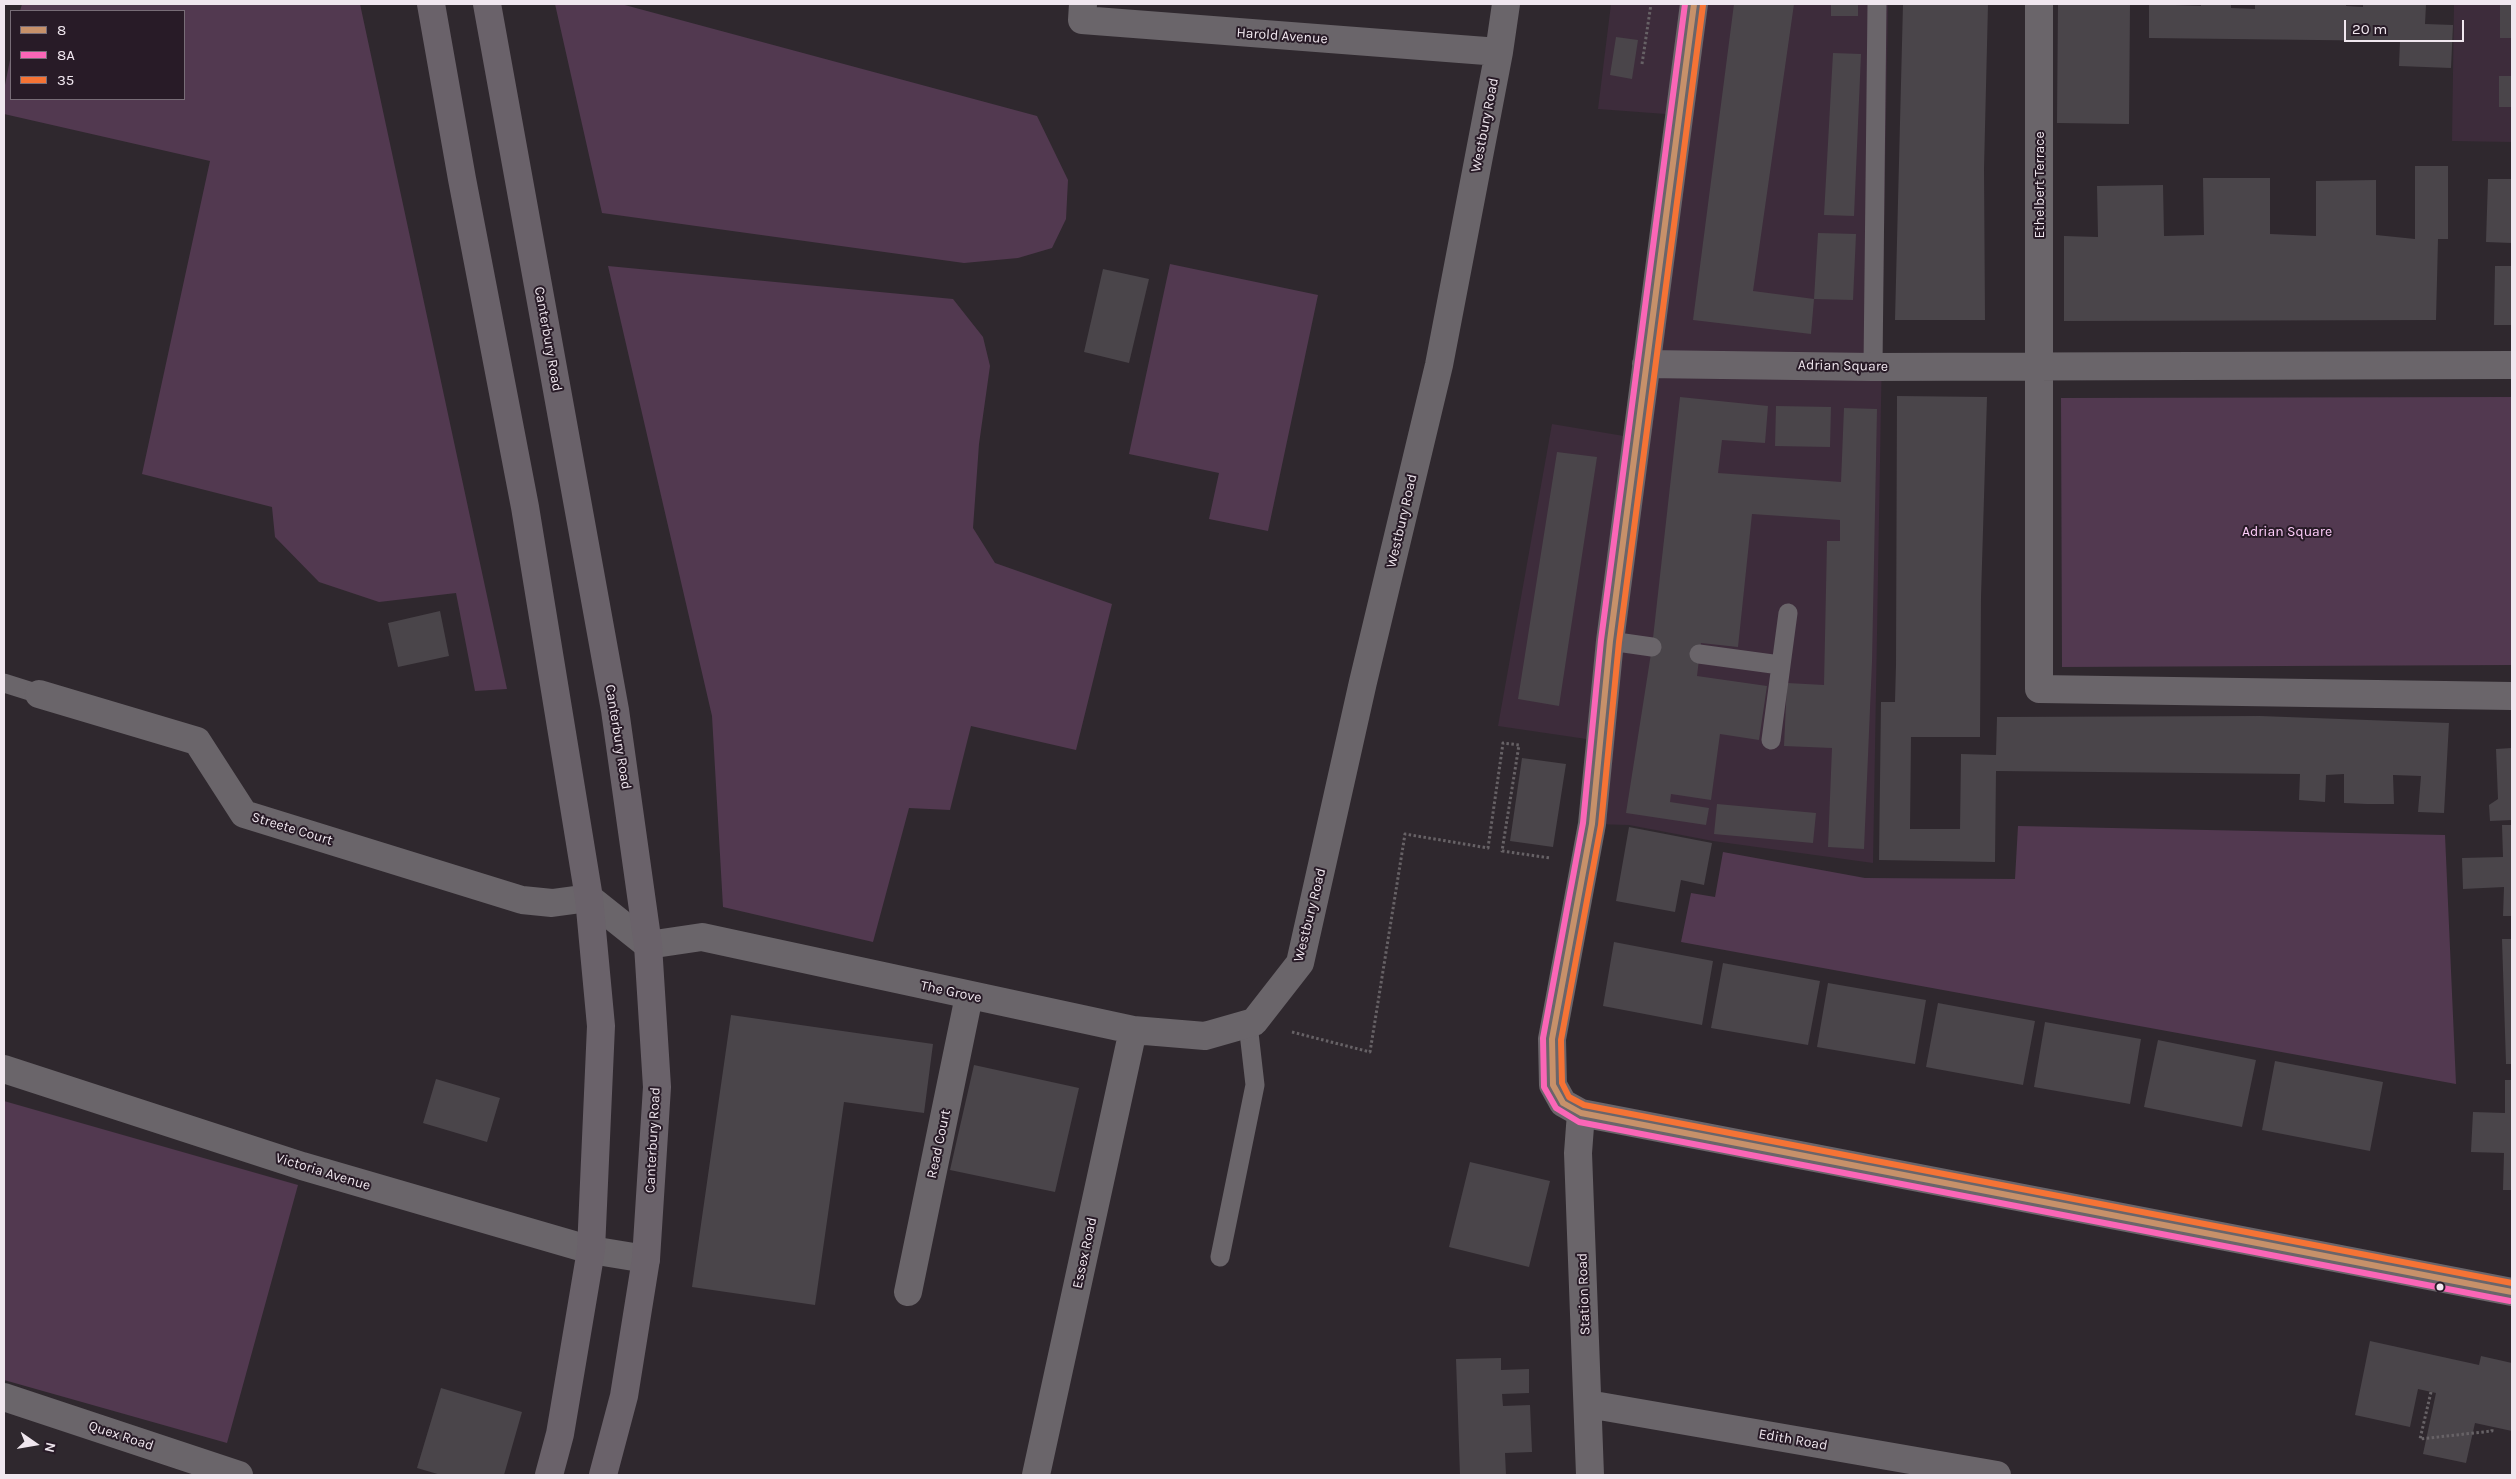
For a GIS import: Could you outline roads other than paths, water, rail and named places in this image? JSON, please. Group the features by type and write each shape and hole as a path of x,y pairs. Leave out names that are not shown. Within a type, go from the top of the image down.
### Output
{"highway":[{"path":"431,4 525,507 589,898 601,1026 591,1250 560,1434 549,1475"},
{"name":"Canterbury Road","path":"487,4 615,710 648,945 657,1087 646,1259 624,1396 603,1475"}],"street":[{"name":"Harold Avenue","path":"1084,4 1082,20 1499,52"},
{"name":"Westbury Road","path":"1251,1023 1300,964 1363,682 1439,365 1499,52 1506,4"},
{"path":"1694,4 1610,641 1592,824 1552,1039 1553,1085 1563,1103 1581,1113 2512,1292"},
{"name":"Ethelbert Terrace","path":"2039,4 2041,366"},
{"name":"Adrian Square","path":"1646,364 1873,367 2512,364"},
{"path":"2041,366 2040,689 2512,696"},
{"name":"Streete Court","path":"39,694 198,741 244,814 522,900 552,903 589,898"},
{"path":"589,898 648,945"},
{"name":"The Grove","path":"648,945 702,937 1133,1030 1205,1036 1251,1023"},
{"name":"Read Court","path":"908,1292 969,996"},
{"name":"Essex Road","path":"1036,1475 1133,1030"},
{"name":"Victoria Avenue","path":"4,1069 302,1166 591,1250 646,1259"},
{"name":"Station Road","path":"1581,1113 1578,1153 1590,1475"},
{"name":"Quex Road","path":"4,1397 239,1475"},
{"name":"Edith Road","path":"1588,1404 1997,1475"}],"lane":[{"path":"1873,367 1877,4"},
{"path":"1771,740 1788,613"},
{"path":"1610,641 1652,647"},
{"path":"1699,654 1780,665"},
{"name":"Streete Court","path":"4,684 39,694"},
{"path":"1220,1257 1255,1084 1251,1023"}]}
